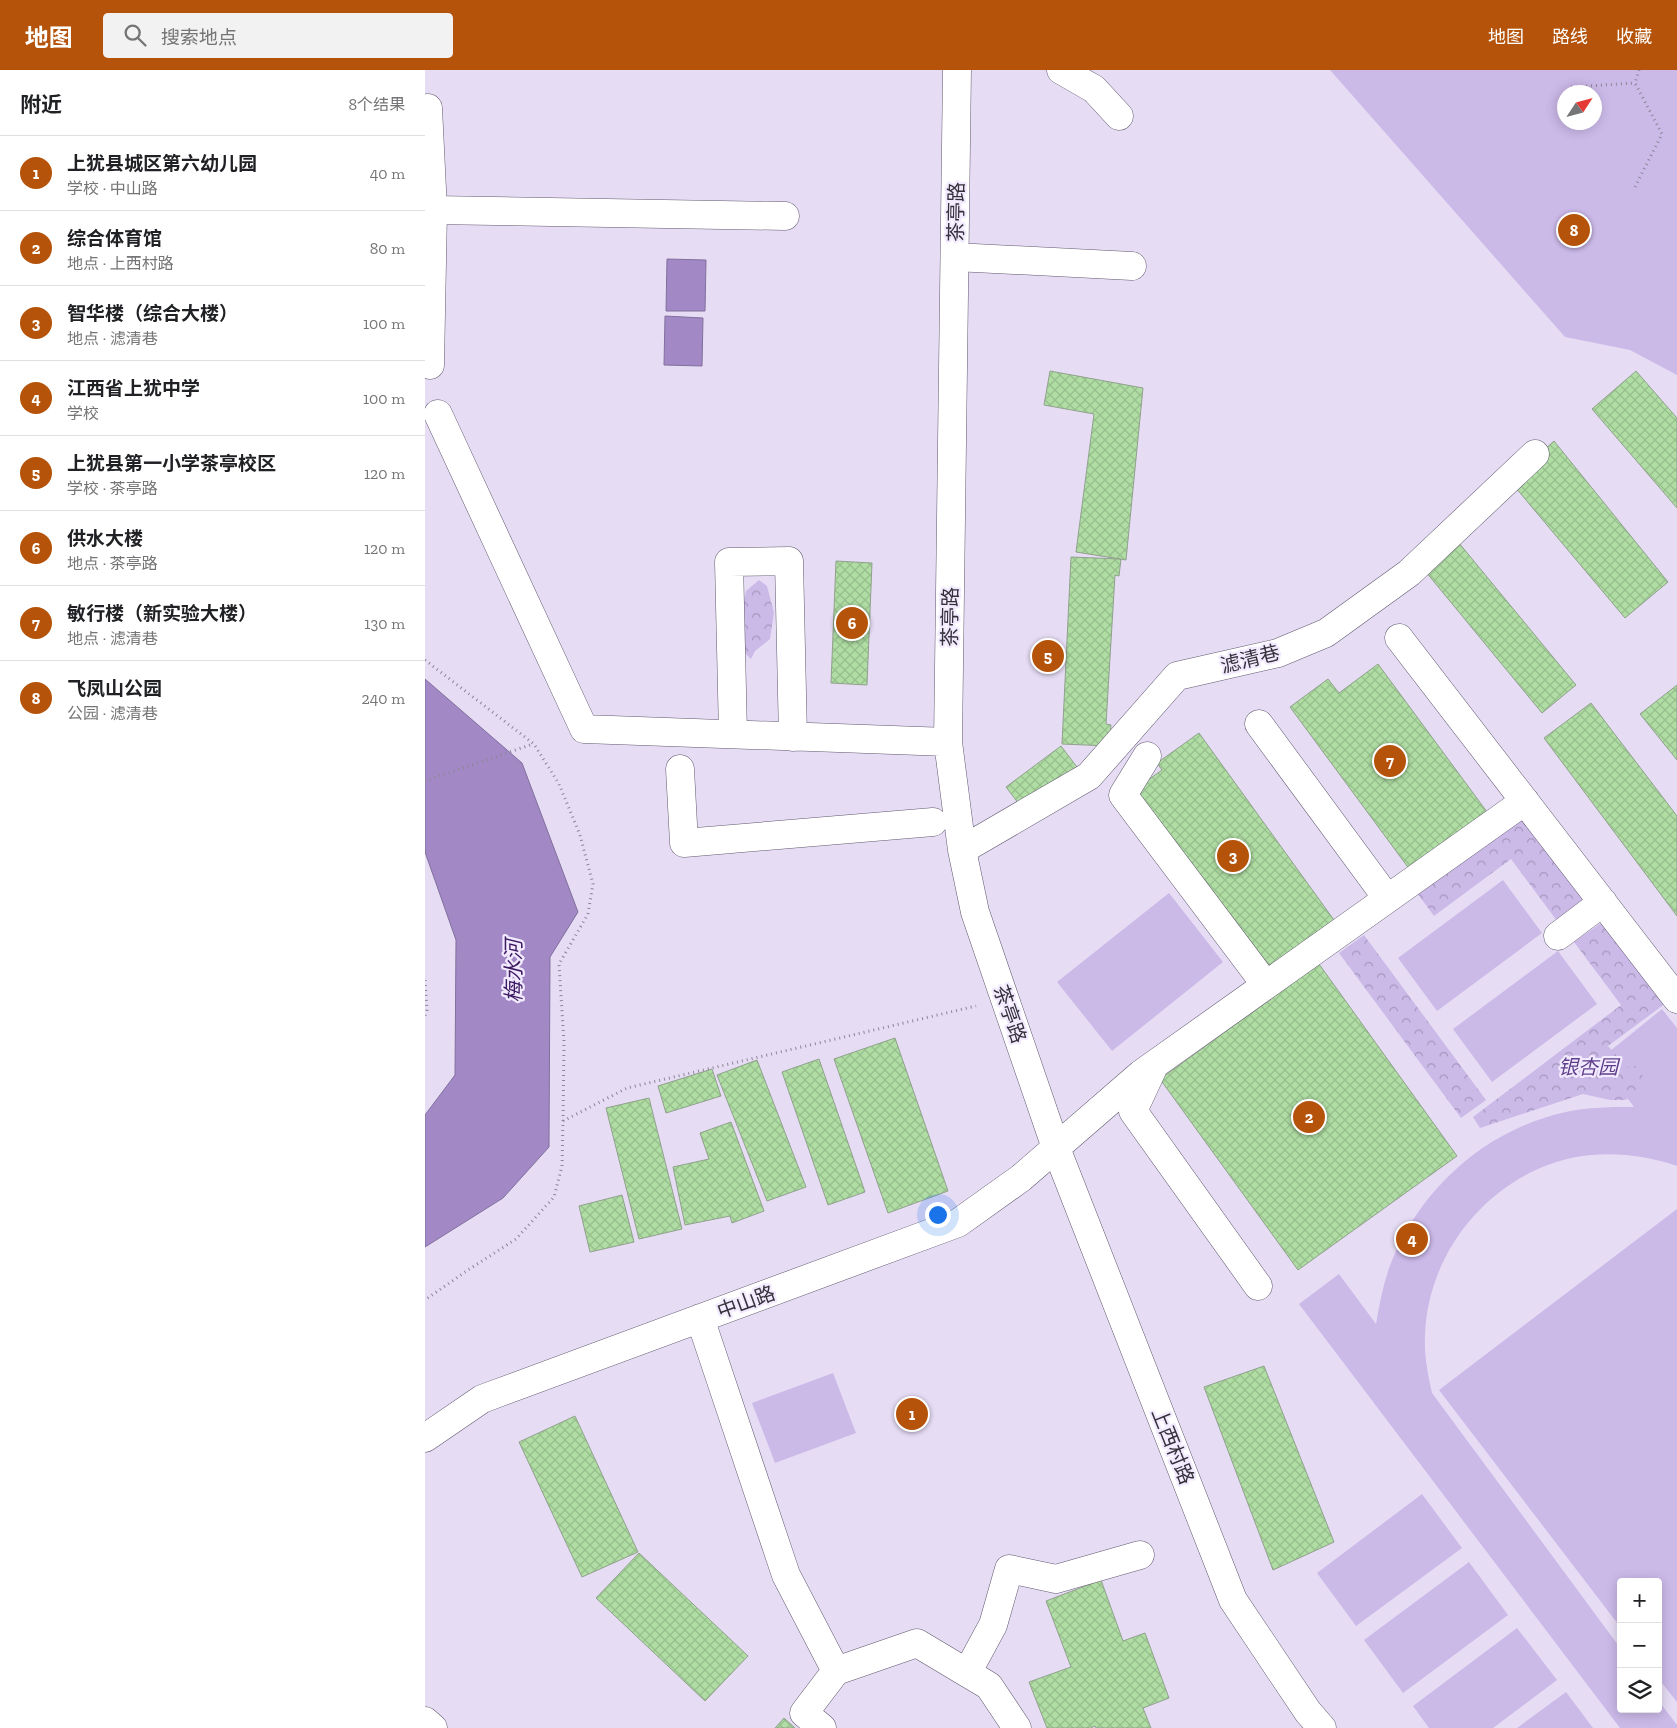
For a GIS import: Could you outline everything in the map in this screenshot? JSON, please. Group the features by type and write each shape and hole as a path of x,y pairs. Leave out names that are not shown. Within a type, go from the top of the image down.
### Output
{"street":[{"name":"茶亭路","path":"957,70 948,742 962,850 975,912 1056,1148"},
{"path":"1061,70 1094,89 1119,116"},
{"path":"428,108 433,210 429,241 430,365"},
{"path":"433,210 785,216"},
{"path":"955,257 1132,266"},
{"path":"438,414 584,728 948,742"},
{"name":"滤清巷","path":"962,850 1089,776 1177,676 1278,653 1326,633 1409,573 1535,454"},
{"path":"733,734 729,562 789,561 793,737"},
{"path":"1399,638 1676,997"},
{"path":"1259,724 1387,898"},
{"path":"1147,756 1123,795 1266,984"},
{"path":"681,769 684,843 933,822"},
{"name":"中山路","path":"425,1438 482,1399 958,1224 1021,1178 1141,1074 1525,801"},
{"path":"1558,936 1603,902"},
{"path":"1155,1064 1133,1111 1258,1286"},
{"name":"上西村路","path":"1056,1148 1233,1600 1308,1712 1322,1728"},
{"path":"700,1318 786,1575 836,1671"},
{"path":"967,1673 993,1624 1009,1570 1056,1579 1140,1555"},
{"path":"822,1728 804,1713 836,1671 917,1643 989,1686 1017,1728"},
{"path":"425,1721 433,1728"}],"path":[{"path":"1635,187 1662,134 1635,83 1639,70"},
{"path":"1602,85 1635,83"},
{"path":"425,660 534,744 559,784 580,835 593,884 588,914 559,964 564,1042 563,1121 562,1166 554,1197 516,1239 425,1300"},
{"path":"425,781 534,744"},
{"path":"425,980 427,1010 425,1016"},
{"path":"563,1121 627,1088 984,1004"}],"green space":[{"path":"1330,70 1677,70 1677,375 1630,350 1565,337"},
{"path":"759,580 767,586 774,613 770,639 755,651 751,659 745,653 740,625 746,591"},
{"path":"1524,815 1589,903 1560,925 1511,859 1434,916 1417,893"},
{"path":"1503,880 1542,933 1437,1011 1398,958"},
{"path":"1169,893 1223,962 1112,1051 1057,982"},
{"name":"银杏园","path":"1604,921 1666,1003 1608,1046 1627,1067 1636,1066 1651,1088 1625,1100 1610,1100 1583,1094 1480,1128 1473,1117 1621,1005 1574,942"},
{"path":"1364,935 1486,1100 1461,1118 1339,953"},
{"path":"1558,951 1597,1004 1492,1082 1453,1029"},
{"path":"1662,1009 1677,1028 1677,1166 1653,1159 1627,1155 1602,1154 1576,1157 1545,1166 1517,1180 1491,1199 1469,1221 1451,1247 1437,1275 1429,1305 1425,1337 1426,1358 1432,1393 1617,1644 1617,1713 1662,1713 1662,1705 1677,1725 1677,1728 1620,1728 1299,1304 1339,1274 1376,1324 1390,1266 1406,1231 1422,1207 1441,1184 1462,1164 1485,1146 1537,1120 1583,1109 1634,1107 1599,1060"},
{"path":"1677,1209 1677,1702 1662,1683 1662,1578 1617,1578 1617,1623 1439,1390"},
{"path":"833,1373 856,1433 775,1463 752,1403"},
{"path":"1422,1494 1462,1548 1356,1626 1317,1573"},
{"path":"1469,1562 1508,1615 1403,1693 1364,1640"},
{"path":"1517,1628 1557,1680 1493,1728 1429,1728 1413,1706"},
{"path":"1566,1692 1593,1728 1517,1728"}],"water":[{"path":"667,259 706,260 705,311 666,311"},
{"path":"665,316 703,318 702,366 664,365"},
{"name":"梅水河","path":"425,679 522,763 578,912 550,957 549,1147 503,1198 425,1247 425,1115 455,1075 456,940 425,852"}],"building":[{"path":"1050,371 1143,388 1126,560 1076,552 1094,414 1044,405"},
{"path":"1636,371 1677,418 1677,508 1592,409"},
{"path":"1554,441 1668,582 1625,618 1510,481"},
{"path":"1454,537 1576,685 1542,713 1421,566"},
{"path":"1071,557 1121,559 1119,576 1115,575 1106,724 1111,725 1109,746 1062,744"},
{"path":"836,561 872,563 867,685 831,683"},
{"path":"1378,664 1490,816 1410,870 1290,707 1328,679 1339,693"},
{"path":"1677,685 1677,760 1640,714"},
{"path":"1591,703 1677,816 1677,916 1544,738"},
{"path":"1199,733 1334,920 1262,971 1131,792 1162,770 1157,763"},
{"path":"1061,746 1080,771 1025,812 1006,787"},
{"path":"1319,964 1457,1156 1298,1270 1160,1079"},
{"path":"895,1038 948,1191 888,1213 834,1059"},
{"path":"819,1059 865,1192 828,1205 782,1072"},
{"path":"757,1060 806,1187 767,1201 717,1075"},
{"path":"712,1069 721,1096 666,1113 658,1086"},
{"path":"649,1098 682,1229 639,1239 606,1108"},
{"path":"731,1122 764,1211 732,1223 730,1216 685,1225 673,1167 709,1159 700,1133"},
{"path":"622,1195 634,1242 590,1252 579,1206"},
{"path":"1264,1366 1334,1542 1273,1570 1204,1387"},
{"path":"575,1416 638,1552 582,1577 519,1442"},
{"path":"639,1553 748,1656 705,1701 596,1598"},
{"path":"1101,1580 1123,1641 1145,1633 1169,1698 1143,1708 1151,1728 1096,1728 1095,1726 1091,1728 1047,1728 1029,1682 1071,1667 1046,1601"},
{"path":"784,1718 795,1728 775,1728"}],"place":[{"name":"飞凤山公园","path":"1574,230"},
{"name":"供水大楼","path":"852,623"},
{"name":"上犹县第一小学茶亭校区","path":"1048,656"},
{"name":"敏行楼（新实验大楼）","path":"1390,761"},
{"name":"智华楼（综合大楼）","path":"1233,856"},
{"name":"综合体育馆","path":"1309,1117"},
{"name":"江西省上犹中学","path":"1412,1239"},
{"name":"上犹县城区第六幼儿园","path":"912,1414"}]}
